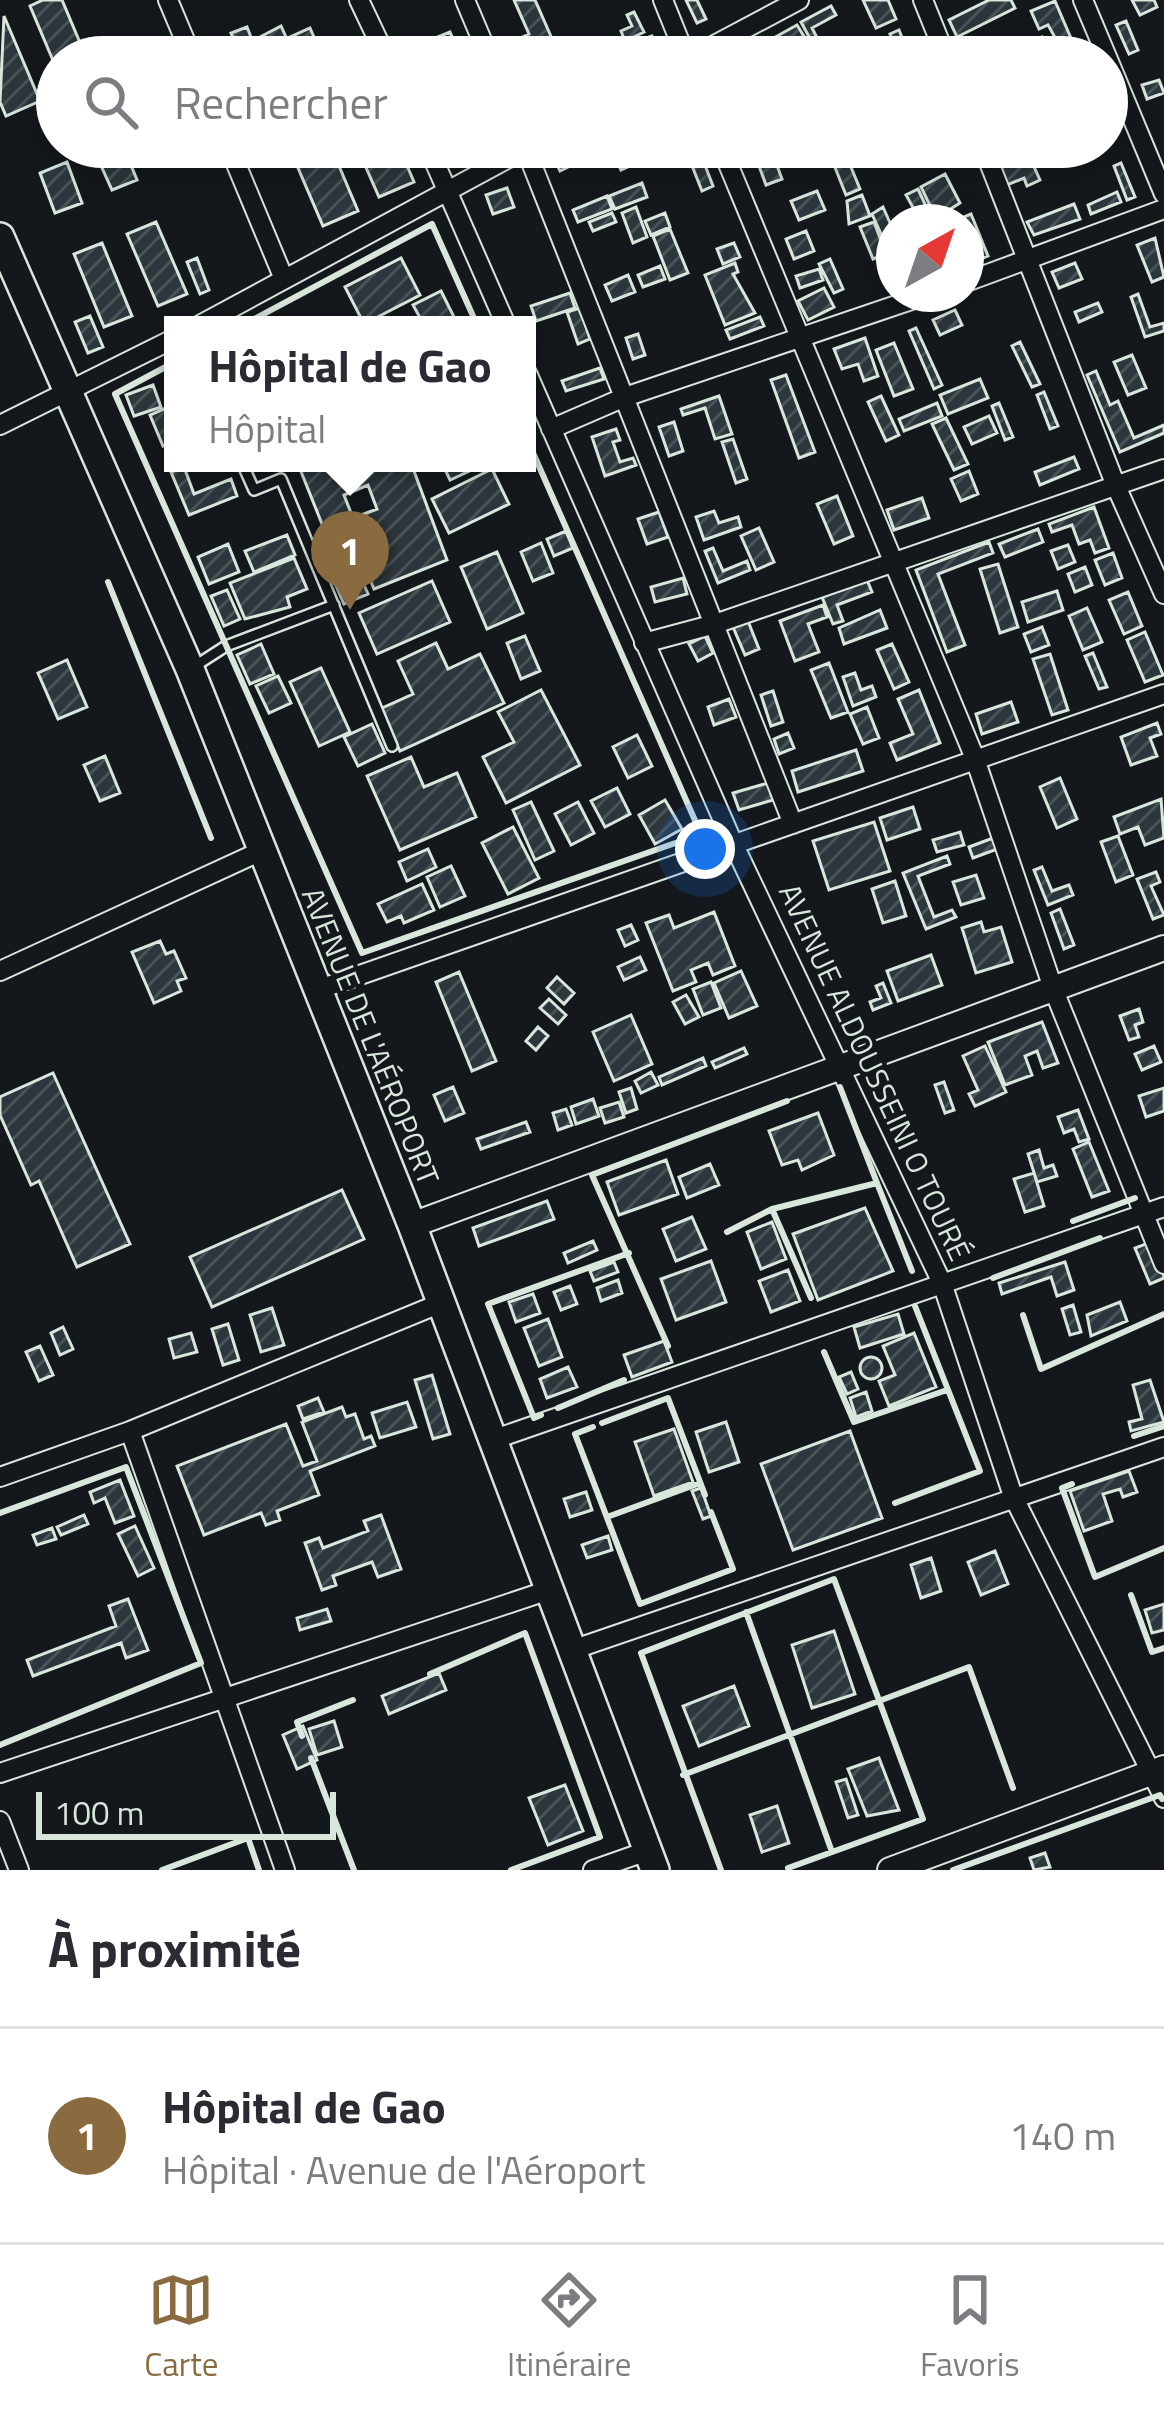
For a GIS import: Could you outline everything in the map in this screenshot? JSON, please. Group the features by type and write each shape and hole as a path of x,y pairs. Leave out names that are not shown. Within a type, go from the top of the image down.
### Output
{"main road":[{"name":"AVENUE DE L'AÉROPORT","path":"0,237 73,393 190,669 495,1439 651,1860"}],"street":[{"path":"168,0 183,36"},
{"path":"359,0 376,36"},
{"path":"465,0 480,36"},
{"path":"663,0 679,36"},
{"path":"730,36 799,0"},
{"path":"923,0 938,36"},
{"path":"1083,0 1098,36"},
{"path":"1128,107 1164,194"},
{"path":"238,168 284,280"},
{"path":"438,168 502,316"},
{"path":"217,316 491,168"},
{"path":"535,168 793,824"},
{"path":"729,168 974,756 1053,988 1164,1264"},
{"path":"992,168 1115,486 1164,594"},
{"path":"984,276 1164,209"},
{"path":"551,429 625,397 876,311"},
{"path":"0,425 73,393 164,344"},
{"name":"AVENUE ALDOUSSEINI O TOURÉ","path":"536,394 733,843 942,1283 1013,1496 1157,1770 1164,1798"},
{"path":"644,643 715,624 1164,470"},
{"path":"317,990 974,756 1164,694"},
{"path":"0,971 261,851"},
{"path":"412,1225 1164,949"},
{"path":"495,1439 1164,1207"},
{"path":"0,1477 130,1431 440,1303"},
{"path":"130,1431 285,1870"},
{"path":"572,1650 1164,1447"},
{"path":"0,1773 225,1702 549,1590"},
{"path":"890,1870 1157,1770"},
{"path":"0,1821 20,1870"},
{"path":"593,1870 651,1860"}],"lane":[{"path":"246,472 254,490 281,478 392,746"},
{"path":"190,669 226,646 334,605"}],"building":[{"path":"62,0 77,36 43,36 30,6"},
{"path":"514,0 535,0 551,36 525,36 529,34"},
{"path":"686,0 697,0 706,19 697,23"},
{"path":"863,0 888,0 896,19 876,28"},
{"path":"989,0 1011,0 1015,8 959,36 949,20"},
{"path":"1132,0 1154,0 1157,7 1140,15"},
{"path":"1055,1 1070,36 1054,36 1048,25 1039,29 1031,11"},
{"path":"831,6 836,15 812,28 816,36 809,36 801,22"},
{"path":"634,12 644,32 623,36 621,31 632,26 627,15"},
{"path":"4,16 36,92 36,103 6,116 0,102"},
{"path":"1126,21 1138,50 1129,54 1128,36 1121,36 1116,25"},
{"path":"797,25 804,36 777,36"},
{"path":"281,26 286,36 262,36"},
{"path":"247,27 251,36 232,36"},
{"path":"1159,80 1164,93 1147,99 1142,85"},
{"path":"69,168 82,203 55,213 40,173"},
{"path":"102,168 132,168 137,180 112,190"},
{"path":"298,168 340,168 358,211 323,226"},
{"path":"366,168 408,168 414,182 379,197"},
{"path":"693,168 706,168 713,186 702,191"},
{"path":"760,168 778,168 782,179 766,185"},
{"path":"835,168 851,168 860,189 846,195"},
{"path":"994,168 1035,168 1040,180 1027,186 1024,178 1002,187"},
{"path":"1115,168 1123,168 1135,197 1127,200"},
{"path":"945,174 960,203 929,204 921,187"},
{"path":"642,183 647,197 615,209 609,196"},
{"path":"507,188 514,207 493,214 486,195"},
{"path":"918,189 925,204 911,204 906,195"},
{"path":"817,191 825,210 799,220 791,201"},
{"path":"1117,192 1121,202 1091,214 1088,205"},
{"path":"862,195 870,216 849,224 847,201"},
{"path":"607,196 612,209 578,222 573,210"},
{"path":"1074,204 1080,219 1034,235 1027,222"},
{"path":"636,207 647,237 633,243 622,213"},
{"path":"612,213 616,222 593,231 589,222"},
{"path":"665,213 670,227 651,235 645,221"},
{"path":"156,222 187,294 158,306 127,234"},
{"path":"874,222 876,258 873,259 860,227"},
{"path":"670,229 688,273 670,280 653,236"},
{"path":"806,231 814,251 794,259 786,239"},
{"path":"1155,238 1164,277 1152,282 1137,245"},
{"path":"102,243 132,316 104,327 74,254"},
{"path":"734,243 740,257 723,264 717,249"},
{"path":"197,258 209,290 200,294 187,262"},
{"path":"401,258 420,295 379,316 360,316 345,287"},
{"path":"830,259 843,289 834,293 819,264"},
{"path":"735,263 738,272 733,274 755,313 725,325 705,275"},
{"path":"1075,263 1082,279 1059,288 1052,272"},
{"path":"660,266 665,279 643,287 638,275"},
{"path":"819,269 823,280 800,288 796,276"},
{"path":"628,275 635,292 612,301 605,285"},
{"path":"824,288 834,307 808,320 798,301"},
{"path":"441,291 454,316 419,316 413,305"},
{"path":"570,293 575,308 536,321 531,306"},
{"path":"1138,294 1150,327 1164,323 1164,331 1145,337 1131,297"},
{"path":"1098,303 1102,312 1079,322 1075,312"},
{"path":"580,308 590,339 578,344 567,312"},
{"path":"956,312 962,325 940,335 933,320"},
{"path":"90,316 103,347 88,353 75,322"},
{"path":"760,317 764,326 730,339 726,330"},
{"path":"916,328 942,385 934,389 909,331"},
{"path":"638,334 645,355 633,359 626,338"},
{"path":"865,338 878,376 864,381 858,364 842,369 834,349"},
{"path":"1020,342 1040,384 1032,387 1012,346"},
{"path":"894,343 913,389 894,396 876,350"},
{"path":"1132,355 1146,388 1128,395 1114,362"},
{"path":"600,368 604,379 566,391 562,381"},
{"path":"1096,371 1110,405 1118,401 1134,438 1164,425 1164,433 1120,452 1087,375"},
{"path":"786,375 815,452 799,458 771,380"},
{"path":"980,379 988,398 948,414 940,395"},
{"path":"153,385 161,407 134,416 126,395"},
{"path":"1044,392 1058,426 1050,429 1037,395"},
{"path":"719,396 732,434 715,439 705,408 683,415 681,409"},
{"path":"881,396 899,435 886,441 868,402"},
{"path":"937,403 942,416 904,431 899,419"},
{"path":"999,403 1013,437 1005,440 992,406"},
{"path":"164,409 164,446 163,446 150,415"},
{"path":"989,416 997,433 972,444 964,427"},
{"path":"946,418 968,464 954,470 932,424"},
{"path":"674,422 683,451 669,456 659,427"},
{"path":"616,429 620,440 613,442 620,462 633,458 636,465 605,476 592,437"},
{"path":"733,439 747,479 736,483 722,442"},
{"path":"1074,457 1079,469 1040,485 1035,472"},
{"path":"969,471 978,494 961,501 951,479"},
{"path":"171,472 186,472 194,494 231,479 237,496 189,515"},
{"path":"301,472 414,472 447,560 374,589 360,555 338,564","holes":["368,485 377,509 353,518 344,495"]},
{"path":"493,472 509,504 449,533 432,499"},
{"path":"837,496 853,536 834,544 817,504"},
{"path":"922,498 929,518 894,530 887,510"},
{"path":"1094,507 1109,548 1095,553 1090,540 1079,544 1072,525 1052,532 1049,524"},
{"path":"714,511 719,523 738,517 741,527 704,540 696,517"},
{"path":"659,512 668,537 647,544 638,519"},
{"path":"759,528 774,562 756,570 741,536"},
{"path":"1038,529 1043,542 1005,557 999,544"},
{"path":"566,531 573,548 554,556 547,539"},
{"path":"287,535 295,555 254,572 245,551"},
{"path":"989,542 993,553 938,574 965,645 947,652 916,570"},
{"path":"541,543 553,573 533,581 521,552"},
{"path":"228,544 239,572 209,584 198,557"},
{"path":"1068,545 1075,562 1058,569 1051,551"},
{"path":"713,548 723,571 747,561 750,570 718,583 705,551"},
{"path":"497,552 523,613 487,629 461,567"},
{"path":"1113,553 1122,578 1105,585 1095,560"},
{"path":"294,558 307,589 287,597 290,607 245,619 230,583"},
{"path":"354,562 368,594 344,604 330,572"},
{"path":"998,564 1018,627 1000,633 980,569"},
{"path":"1085,567 1092,585 1075,592 1068,574"},
{"path":"683,578 687,594 655,602 651,587"},
{"path":"867,580 872,592 837,605 843,621 833,624 822,597"},
{"path":"432,581 450,622 377,654 359,613"},
{"path":"227,590 240,619 224,626 211,596"},
{"path":"1057,591 1063,610 1028,622 1022,602"},
{"path":"1128,592 1142,626 1124,634 1109,600"},
{"path":"823,605 827,617 808,624 819,652 795,661 780,621"},
{"path":"1087,608 1102,642 1083,650 1069,616"},
{"path":"880,610 887,628 844,644 839,628"},
{"path":"748,621 759,649 745,655 733,627"},
{"path":"1042,627 1049,645 1031,652 1024,634"},
{"path":"1145,632 1163,675 1145,682 1127,640"},
{"path":"525,636 540,671 521,679 507,643"},
{"path":"705,636 713,653 698,661 689,644"},
{"path":"436,643 448,669 480,654 504,703 400,751 380,709 413,694 398,661"},
{"path":"261,644 274,674 250,684 237,655"},
{"path":"892,644 909,682 894,689 877,650"},
{"path":"1093,653 1107,687 1099,689 1085,656"},
{"path":"1050,654 1068,710 1052,715 1033,659"},
{"path":"67,660 87,707 58,719 38,673"},
{"path":"829,663 848,712 831,718 811,670"},
{"path":"321,668 350,732 319,746 290,682"},
{"path":"855,673 861,690 872,686 876,697 853,706 843,677"},
{"path":"278,676 291,703 269,713 256,686"},
{"path":"541,690 580,765 506,803 483,757 514,742 498,712"},
{"path":"919,690 940,743 897,760 890,743 913,734 898,699"},
{"path":"773,691 783,722 771,726 761,695"},
{"path":"729,699 736,717 714,725 708,707"},
{"path":"1011,702 1018,722 982,734 976,714"},
{"path":"867,707 879,738 863,744 850,714"},
{"path":"1157,723 1161,734 1150,738 1157,756 1131,765 1121,737"},
{"path":"372,724 385,753 358,766 344,737"},
{"path":"788,733 794,748 779,754 774,739"},
{"path":"637,735 652,766 628,778 613,747"},
{"path":"856,750 863,771 798,792 792,771"},
{"path":"105,756 120,793 100,801 84,765"},
{"path":"411,757 424,787 457,773 476,817 400,850 367,776"},
{"path":"1060,778 1077,819 1057,828 1040,787"},
{"path":"768,783 773,800 739,810 733,793"},
{"path":"617,788 630,814 605,827 591,801"},
{"path":"1161,799 1164,838 1145,845 1138,827 1120,834 1114,817"},
{"path":"665,800 682,829 655,844 639,815"},
{"path":"531,802 554,851 535,860 513,810"},
{"path":"578,802 594,833 571,845 555,814"},
{"path":"913,807 920,829 887,840 880,818"},
{"path":"874,822 890,871 829,890 813,841"},
{"path":"513,827 539,878 508,894 482,843"},
{"path":"960,832 964,845 937,852 933,840"},
{"path":"1118,836 1133,875 1116,882 1101,842"},
{"path":"993,838 997,849 973,858 969,847"},
{"path":"428,849 436,867 407,881 399,862"},
{"path":"947,856 950,864 918,876 934,917 952,910 956,917 926,929 903,873"},
{"path":"451,866 465,896 440,907 427,877"},
{"path":"1042,867 1052,891 1069,885 1073,895 1048,905 1034,870"},
{"path":"1156,872 1160,882 1151,886 1164,915 1153,919 1137,879"},
{"path":"976,875 984,898 961,905 953,882"},
{"path":"895,881 906,916 883,923 872,889"},
{"path":"422,884 434,910 404,923 401,916 387,922 378,904"},
{"path":"1060,909 1074,945 1064,949 1051,913"},
{"path":"714,912 735,966 713,975 708,963 691,970 696,982 673,991 646,923 669,915 674,928"},
{"path":"981,922 984,932 1001,927 1012,962 976,973 962,928"},
{"path":"631,925 638,940 625,946 618,930"},
{"path":"160,941 166,954 174,951 186,978 177,981 181,991 154,1003 132,952"},
{"path":"931,955 942,985 898,1001 887,971"},
{"path":"640,957 646,970 624,980 618,967"},
{"path":"741,971 757,1006 729,1018 714,983"},
{"path":"459,972 496,1061 472,1071 436,982"},
{"path":"557,977 574,993 564,1004 547,988"},
{"path":"711,982 721,1008 703,1015 693,989"},
{"path":"883,983 891,1003 873,1010 870,1002 881,998 876,986"},
{"path":"686,995 699,1017 685,1024 673,1002"},
{"path":"549,999 566,1015 558,1024 540,1008"},
{"path":"1139,1009 1143,1022 1135,1025 1139,1037 1129,1040 1120,1016"},
{"path":"631,1015 652,1064 614,1081 593,1032"},
{"path":"1042,1022 1058,1063 1043,1068 1037,1051 1025,1056 1032,1075 1005,1085 988,1042"},
{"path":"538,1027 548,1036 536,1050 526,1041"},
{"path":"985,1046 1006,1092 975,1106 969,1094 978,1090 963,1056"},
{"path":"1154,1046 1161,1062 1142,1070 1135,1054"},
{"path":"744,1048 747,1054 715,1068 712,1062"},
{"path":"703,1058 706,1066 662,1085 659,1077"},
{"path":"651,1072 658,1085 641,1093 635,1081"},
{"path":"53,1073 130,1244 77,1267 39,1181 31,1185 0,1115 0,1097"},
{"path":"944,1082 954,1110 945,1113 935,1085"},
{"path":"453,1087 464,1113 445,1121 434,1095"},
{"path":"631,1088 637,1109 626,1113 619,1092"},
{"path":"1164,1088 1164,1111 1146,1117 1139,1096"},
{"path":"593,1099 599,1116 576,1124 571,1107"},
{"path":"619,1102 624,1117 605,1123 600,1108"},
{"path":"566,1109 572,1125 558,1130 553,1113"},
{"path":"1078,1110 1089,1139 1079,1142 1074,1129 1064,1133 1058,1117"},
{"path":"818,1113 834,1155 802,1170 798,1160 782,1165 769,1131"},
{"path":"526,1122 530,1132 481,1149 477,1139"},
{"path":"1089,1142 1109,1191 1092,1197 1073,1149"},
{"path":"1039,1150 1044,1168 1053,1165 1057,1176 1037,1182 1028,1154"},
{"path":"666,1160 678,1194 619,1215 607,1182"},
{"path":"710,1164 719,1185 687,1198 679,1177"},
{"path":"1034,1173 1044,1206 1025,1212 1014,1179"},
{"path":"342,1190 364,1239 212,1307 190,1257"},
{"path":"547,1201 554,1219 479,1246 473,1228"},
{"path":"865,1208 893,1271 818,1300 793,1234"},
{"path":"692,1217 706,1249 676,1261 663,1229"},
{"path":"772,1222 786,1259 761,1269 747,1232"},
{"path":"1159,1239 1164,1278 1150,1284 1135,1248"},
{"path":"593,1241 597,1250 568,1263 564,1253"},
{"path":"711,1261 726,1302 676,1320 661,1279"},
{"path":"614,1262 618,1272 594,1281 590,1271"},
{"path":"1065,1262 1074,1290 1057,1296 1051,1277 1002,1294 999,1283"},
{"path":"788,1270 800,1301 771,1312 759,1281"},
{"path":"618,1280 622,1293 601,1301 597,1288"},
{"path":"570,1286 577,1304 561,1310 554,1292"},
{"path":"533,1294 540,1313 516,1322 509,1302"},
{"path":"1120,1302 1127,1321 1091,1336 1087,1315"},
{"path":"1073,1305 1081,1332 1070,1335 1062,1309"},
{"path":"272,1308 284,1345 261,1352 250,1315"},
{"path":"898,1314 904,1334 860,1348 854,1327"},
{"path":"548,1319 562,1357 539,1366 524,1328"},
{"path":"228,1324 239,1360 223,1365 212,1329"},
{"path":"63,1327 73,1349 60,1355 51,1333"},
{"path":"191,1333 197,1352 174,1358 169,1339"},
{"path":"914,1333 936,1387 889,1406 879,1381 895,1375 883,1346"},
{"path":"664,1341 672,1362 632,1377 624,1355"},
{"path":"40,1346 53,1375 39,1381 26,1352"},
{"path":"871,1357 882,1368 871,1379 860,1368"},
{"path":"568,1367 577,1387 547,1398 540,1379"},
{"path":"851,1372 858,1389 847,1394 839,1377"},
{"path":"432,1375 450,1434 433,1439 415,1380"},
{"path":"1150,1380 1164,1422 1131,1431 1129,1422 1142,1419 1133,1385"},
{"path":"866,1392 872,1411 856,1417 850,1398"},
{"path":"318,1398 324,1412 303,1419 298,1406"},
{"path":"407,1402 416,1427 380,1438 372,1413"},
{"path":"342,1407 346,1417 355,1414 364,1439 371,1436 375,1446 310,1471 319,1495 277,1511 280,1520 266,1525 261,1513 204,1535 177,1466 286,1424 303,1466 317,1461 302,1422"},
{"path":"726,1422 739,1462 709,1472 696,1432"},
{"path":"674,1429 693,1482 654,1496 635,1442"},
{"path":"850,1431 882,1518 793,1550 761,1464"},
{"path":"1129,1471 1137,1492 1123,1497 1120,1489 1103,1494 1112,1521 1084,1531 1070,1491"},
{"path":"120,1480 134,1516 115,1523 105,1498 94,1503 90,1492"},
{"path":"701,1488 711,1516 703,1519 692,1491"},
{"path":"586,1492 592,1510 570,1517 564,1499"},
{"path":"84,1515 88,1524 61,1535 57,1527"},
{"path":"381,1515 401,1569 378,1577 372,1562 333,1576 336,1585 322,1590 305,1543 319,1538 323,1548 368,1531 364,1521"},
{"path":"135,1526 154,1568 138,1576 118,1534"},
{"path":"52,1528 56,1539 37,1545 33,1535"},
{"path":"608,1536 612,1550 587,1558 582,1545"},
{"path":"995,1551 1008,1584 981,1595 968,1562"},
{"path":"931,1558 941,1591 921,1598 911,1565"},
{"path":"128,1599 148,1650 126,1658 121,1643 33,1676 27,1660 116,1626 109,1606"},
{"path":"1164,1604 1164,1630 1152,1633 1145,1610"},
{"path":"327,1609 331,1621 300,1630 297,1618"},
{"path":"834,1631 855,1694 812,1708 792,1645"},
{"path":"439,1673 446,1690 389,1714 382,1696"},
{"path":"734,1686 749,1726 699,1746 683,1706"},
{"path":"334,1721 342,1747 317,1755 309,1729"},
{"path":"303,1726 317,1760 297,1769 283,1735"},
{"path":"879,1758 899,1810 867,1816 848,1769"},
{"path":"846,1779 858,1815 848,1818 836,1782"},
{"path":"565,1785 583,1831 548,1845 529,1798"},
{"path":"777,1806 789,1843 762,1852 750,1815"},
{"path":"1045,1853 1050,1867 1034,1870 1030,1858"}],"wall":[{"path":"260,316 432,224 473,316"},
{"path":"164,368 115,394 362,953 701,834 536,459"},
{"path":"108,582 211,838"},
{"path":"811,1298 772,1209 877,1183 840,1087"},
{"path":"668,1346 592,1175 787,1101"},
{"path":"877,1183 912,1271"},
{"path":"1073,1221 1135,1198"},
{"path":"727,1232 772,1209"},
{"path":"993,1278 1100,1238"},
{"path":"541,1415 534,1418 488,1304 629,1253"},
{"path":"895,1503 980,1471 915,1306"},
{"path":"1023,1315 1041,1369 1164,1314"},
{"path":"824,1352 854,1422 947,1390"},
{"path":"558,1408 624,1380"},
{"path":"602,1423 668,1398 705,1495"},
{"path":"1134,1436 1164,1426"},
{"path":"593,1427 575,1434 640,1604 733,1569 711,1512"},
{"path":"0,1513 126,1467 201,1663 0,1745"},
{"path":"607,1517 700,1483"},
{"path":"1072,1484 1062,1488 1095,1577 1164,1548"},
{"path":"721,1870 641,1653 834,1579 923,1819 788,1868"},
{"path":"1131,1595 1152,1652 1164,1648"},
{"path":"746,1612 832,1852"},
{"path":"430,1674 525,1633 600,1837 511,1870"},
{"path":"683,1775 969,1667 1013,1788"},
{"path":"302,1736 297,1722 353,1700"},
{"path":"311,1758 354,1870"},
{"path":"953,1870 1160,1795 1162,1799"},
{"path":"162,1870 248,1838 259,1870"}],"place":[{"name":"Hôpital de Gao","path":"350,610"}]}
